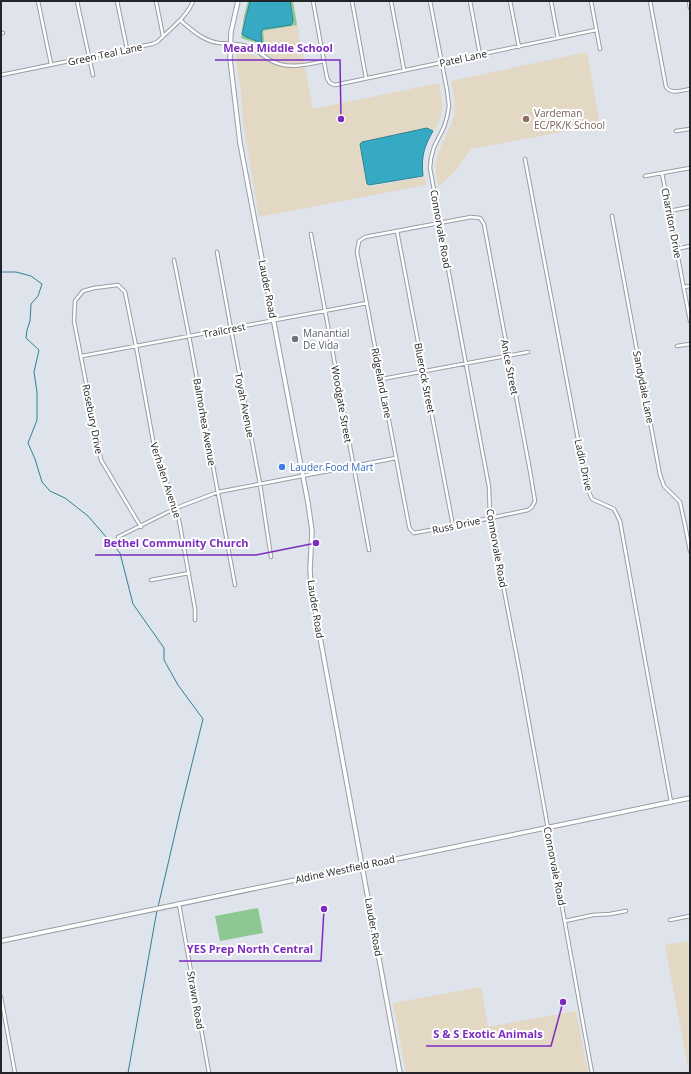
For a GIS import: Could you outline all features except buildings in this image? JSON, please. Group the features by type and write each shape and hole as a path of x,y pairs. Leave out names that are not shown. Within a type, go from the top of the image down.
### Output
{"main road":[{"name":"Lauder Road","path":"238,1 230,43 231,73 240,143 304,476 312,531 310,576 400,1073"},
{"name":"Aldine Westfield Road","path":"1,941 690,798"}],"street":[{"path":"38,1 51,64"},
{"path":"77,1 93,75"},
{"path":"117,1 127,49"},
{"path":"156,1 163,36"},
{"path":"180,20 198,36 205,40 217,43 241,44 249,47 269,60 284,66 296,66 324,61 313,1"},
{"path":"352,1 366,78"},
{"path":"391,1 404,70"},
{"name":"Connorvale Road","path":"430,1 449,106 444,127 434,147 430,168 489,487 490,518 520,673 592,1073"},
{"path":"470,1 480,54"},
{"path":"510,1 519,47"},
{"path":"551,1 558,38"},
{"path":"591,1 600,49"},
{"path":"650,1 665,83 668,90 673,92 690,89"},
{"path":"689,1 690,8"},
{"name":"Green Teal Lane","path":"1,75 152,44 157,42 180,20 193,2"},
{"name":"Patel Lane","path":"324,61 327,78 330,83 335,85 596,30"},
{"path":"676,131 690,129"},
{"name":"Ladin Drive","path":"525,159 587,487 592,499 614,509 620,521 671,802"},
{"path":"645,176 690,168"},
{"name":"Charriton Drive","path":"662,173 690,321"},
{"path":"669,211 690,207"},
{"name":"Sandydale Lane","path":"612,216 660,475 664,486 680,502 690,551"},
{"name":"Anice Street","path":"440,223 471,217 480,218 484,224 530,471 534,501 532,507 528,510 524,510"},
{"path":"397,231 440,223"},
{"name":"Ridgeland Lane","path":"397,231 365,237 359,241 357,252 409,526 412,532"},
{"name":"Bluerock Street","path":"397,231 453,526"},
{"name":"Woodgate Street","path":"311,234 353,466 370,550"},
{"path":"677,249 690,246"},
{"name":"Toyah Avenue","path":"217,252 260,484 271,557"},
{"name":"Balmorhea Avenue","path":"174,260 235,585"},
{"name":"Verhalen Avenue","path":"75,301 83,291 94,288 118,285 125,292 154,446 176,508 189,573 195,609 195,620"},
{"path":"684,287 690,286"},
{"name":"Rosebury Drive","path":"75,301 74,321 101,460 141,526"},
{"name":"Trailcrest","path":"82,356 367,303"},
{"path":"677,346 690,344"},
{"path":"382,379 528,352"},
{"path":"118,537 176,508 218,492 396,458"},
{"name":"Russ Drive","path":"412,532 417,533 453,526 524,510"},
{"path":"151,580 189,573"},
{"name":"Strawn Road","path":"178,904 209,1073"},
{"path":"565,921 593,915 626,911"},
{"path":"670,920 690,916"},
{"path":"1,997 15,1073"}],"shaded area":[{"path":"297,25 313,109 439,83 442,109 441,116 435,130 427,127 366,185 368,187 424,177 426,185 259,217 243,122 236,51 243,50 258,58 265,48 263,31"},
{"name":"Vardeman EC/PK/K School","path":"587,52 600,125 471,149 456,170 441,185 438,186 436,162 455,113 451,81"},
{"path":"690,941 690,1073 689,1073 665,945"},
{"path":"481,987 488,1027 576,1011 588,1073 406,1073 393,1003"}],"green space":[{"path":"248,1 293,1 297,25 263,31 265,48 257,43 241,38"},
{"path":"258,908 263,933 220,941 215,916"}],"water":[{"path":"250,1 290,1 293,21 291,25 263,29 261,32 262,43 248,38 242,34"},
{"path":"427,128 433,131 424,152 422,163 423,176 369,185 367,184 360,144 362,142"}],"waterway":[{"path":"1,272 16,272 31,276 42,284 38,296 31,304 30,321 26,338 39,350 34,372 37,392 37,420 28,443 42,482 50,491 65,498 88,516 120,553 133,604 164,648 164,660 178,685 203,719 158,907"},
{"path":"128,1073 157,910"}],"place":[{"name":"Mead Middle School","path":"341,119"},
{"name":"Vardeman EC/PK/K School","path":"526,119"},
{"name":"Manantial De Vida","path":"295,339"},
{"name":"Lauder Food Mart","path":"282,467"},
{"name":"Bethel Community Church","path":"316,543"},
{"name":"YES Prep North Central","path":"324,909"},
{"name":"S & S Exotic Animals","path":"563,1002"}]}
